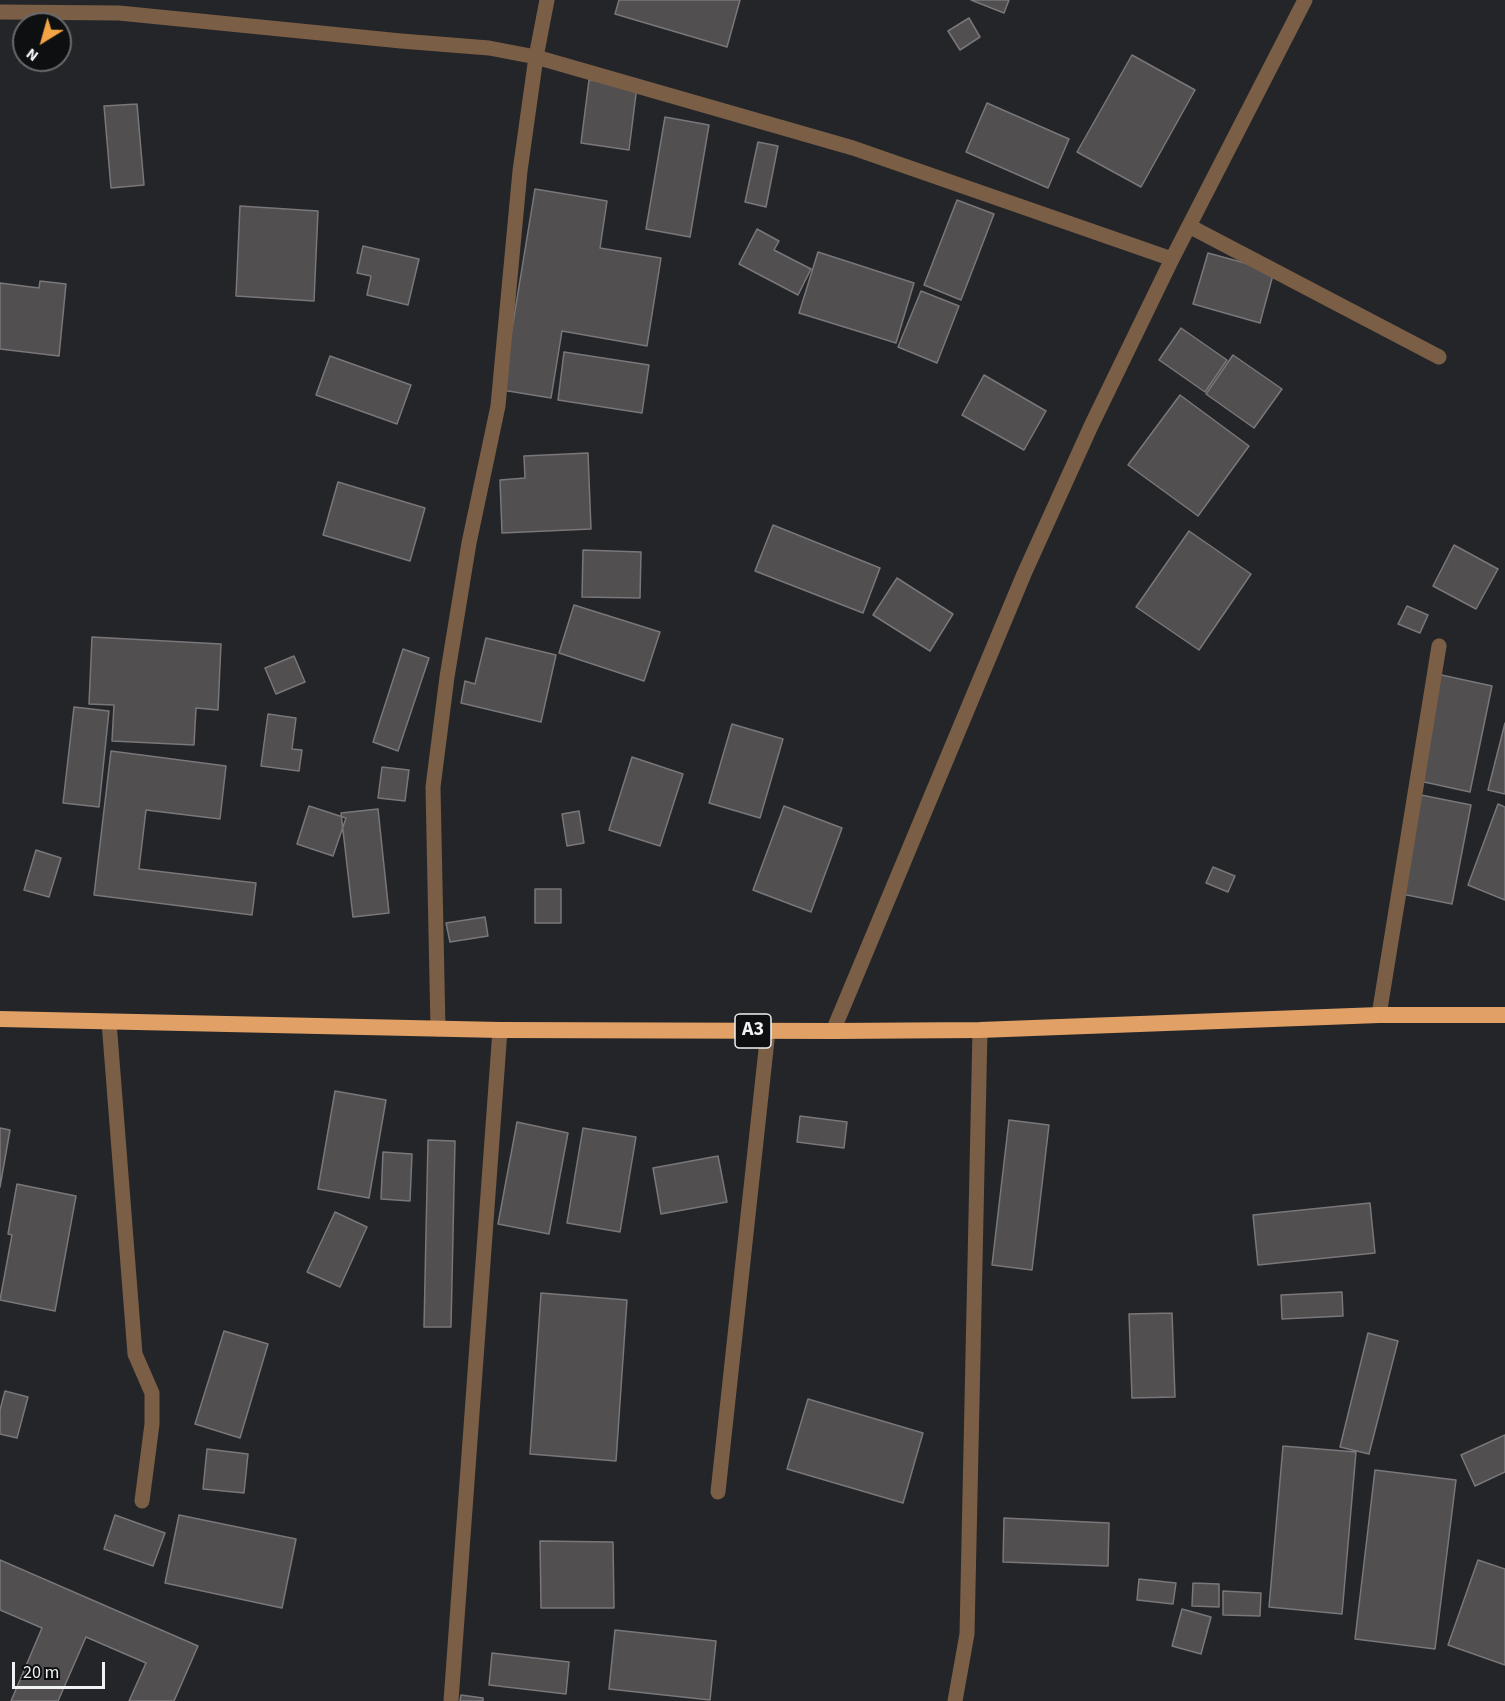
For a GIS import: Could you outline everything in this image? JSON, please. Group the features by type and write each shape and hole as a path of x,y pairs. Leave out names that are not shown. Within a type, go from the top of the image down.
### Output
{"highway":[{"name":"A3","path":"0,1019 500,1030 833,1031 980,1030 1379,1015 1505,1015"}],"street":[{"path":"438,1029 433,787 447,677 467,554 498,406 520,171 536,57 547,0"},
{"path":"833,1031 1024,574 1091,426 1172,259 1305,0"},
{"path":"0,12 120,6 358,37 489,48 536,57 852,148 1172,259"},
{"path":"1189,226 1439,357"},
{"path":"1379,1015 1439,646"},
{"path":"109,1022 135,1354 152,1393 152,1424 142,1501"},
{"path":"451,1701 500,1030"},
{"path":"955,1701 967,1634 980,1030"},
{"path":"718,1492 768,1031"}],"building":[{"path":"619,0 740,0 727,47 615,14"},
{"path":"971,0 1009,0 1004,13"},
{"path":"969,18 980,37 960,50 948,31"},
{"path":"1132,55 1195,90 1141,187 1077,152"},
{"path":"589,80 637,86 629,150 581,143"},
{"path":"987,103 1069,139 1048,188 966,152"},
{"path":"137,104 144,185 111,188 104,106"},
{"path":"665,117 709,125 690,237 646,229"},
{"path":"758,142 778,146 766,207 745,202"},
{"path":"535,189 607,201 600,248 661,258 647,346 562,331 551,398 502,390"},
{"path":"957,200 994,214 961,300 924,285"},
{"path":"240,206 318,211 314,301 236,296"},
{"path":"757,229 779,241 774,250 811,269 798,295 739,264"},
{"path":"363,246 419,259 408,305 367,295 371,276 357,273"},
{"path":"818,252 914,283 896,343 799,313"},
{"path":"1208,253 1274,271 1260,323 1193,304"},
{"path":"40,281 66,284 59,356 0,349 0,283 39,288"},
{"path":"921,291 959,306 937,363 898,347"},
{"path":"1181,328 1227,360 1205,392 1159,360"},
{"path":"564,352 649,365 642,413 558,400"},
{"path":"1233,355 1282,389 1254,428 1206,394"},
{"path":"330,356 411,385 397,424 316,395"},
{"path":"984,375 1046,411 1024,450 962,415"},
{"path":"1180,395 1249,446 1198,516 1128,465"},
{"path":"588,453 591,529 502,533 500,480 525,478 524,456"},
{"path":"338,482 425,508 410,561 323,535"},
{"path":"773,525 880,568 863,613 755,571"},
{"path":"1189,531 1251,574 1199,650 1136,607"},
{"path":"1454,545 1498,569 1476,609 1433,586"},
{"path":"583,550 641,552 640,598 582,597"},
{"path":"897,578 953,614 930,651 873,615"},
{"path":"574,605 660,632 644,681 559,653"},
{"path":"1407,606 1428,615 1420,633 1398,624"},
{"path":"92,637 221,644 218,710 196,708 194,745 112,741 114,705 89,704"},
{"path":"486,638 556,655 541,722 461,703 465,681 475,684"},
{"path":"403,649 429,658 398,751 373,742"},
{"path":"294,656 305,682 276,694 265,668"},
{"path":"1437,674 1492,686 1470,792 1415,780"},
{"path":"74,707 109,711 99,807 63,803"},
{"path":"268,714 296,718 292,749 302,750 299,771 261,766"},
{"path":"1505,723 1505,794 1488,790"},
{"path":"732,724 783,739 760,818 709,803"},
{"path":"111,751 226,766 220,819 146,810 139,869 256,883 252,915 94,895"},
{"path":"632,757 683,774 660,846 609,830"},
{"path":"382,767 409,770 405,801 378,798"},
{"path":"1421,795 1471,805 1452,904 1402,894"},
{"path":"1498,804 1505,807 1505,900 1468,885"},
{"path":"309,806 346,818 333,856 297,844"},
{"path":"784,806 842,828 811,912 753,890"},
{"path":"378,809 389,913 353,917 341,813"},
{"path":"579,811 584,843 567,846 562,814"},
{"path":"36,850 61,858 49,897 24,890"},
{"path":"1213,867 1235,876 1228,892 1206,883"},
{"path":"535,889 561,889 561,923 535,923"},
{"path":"485,917 488,936 450,942 446,923"},
{"path":"335,1091 386,1100 369,1198 318,1189"},
{"path":"800,1116 847,1122 844,1148 797,1142"},
{"path":"1009,1120 1049,1125 1032,1270 992,1265"},
{"path":"517,1122 568,1133 549,1234 498,1224"},
{"path":"0,1128 10,1130 0,1187"},
{"path":"583,1128 636,1137 620,1232 567,1223"},
{"path":"428,1140 455,1141 451,1327 424,1327"},
{"path":"383,1152 412,1154 410,1201 381,1199"},
{"path":"718,1156 727,1202 661,1214 653,1168"},
{"path":"17,1184 76,1196 55,1311 0,1300 12,1235 8,1234"},
{"path":"1370,1203 1375,1253 1258,1265 1253,1215"},
{"path":"335,1212 367,1227 340,1287 307,1272"},
{"path":"1342,1292 1343,1316 1282,1319 1281,1295"},
{"path":"541,1293 627,1300 616,1461 530,1454"},
{"path":"1172,1313 1175,1397 1132,1398 1129,1314"},
{"path":"224,1331 268,1344 240,1438 195,1424"},
{"path":"1368,1333 1398,1341 1369,1454 1340,1447"},
{"path":"5,1391 28,1397 17,1438 0,1434 0,1410"},
{"path":"808,1399 923,1433 903,1503 787,1469"},
{"path":"1505,1435 1505,1472 1475,1486 1461,1455"},
{"path":"1283,1446 1356,1452 1342,1614 1269,1607"},
{"path":"207,1449 248,1454 244,1493 203,1489"},
{"path":"1375,1470 1456,1480 1435,1649 1355,1639"},
{"path":"115,1515 165,1533 153,1566 104,1549"},
{"path":"179,1515 296,1539 282,1608 165,1583"},
{"path":"1004,1518 1109,1523 1108,1566 1003,1562"},
{"path":"540,1541 613,1542 614,1608 541,1608"},
{"path":"0,1560 198,1646 174,1701 129,1701 146,1663 86,1637 58,1701 11,1701 42,1628 0,1610"},
{"path":"1478,1560 1505,1569 1505,1665 1448,1645"},
{"path":"1139,1579 1176,1583 1173,1604 1137,1600"},
{"path":"1193,1583 1219,1584 1219,1607 1192,1606"},
{"path":"1223,1591 1261,1593 1260,1616 1223,1615"},
{"path":"1182,1609 1211,1617 1201,1654 1172,1646"},
{"path":"615,1630 716,1641 710,1700 609,1689"},
{"path":"492,1653 569,1662 566,1694 489,1685"},
{"path":"461,1695 483,1698 483,1701 460,1701"}]}
